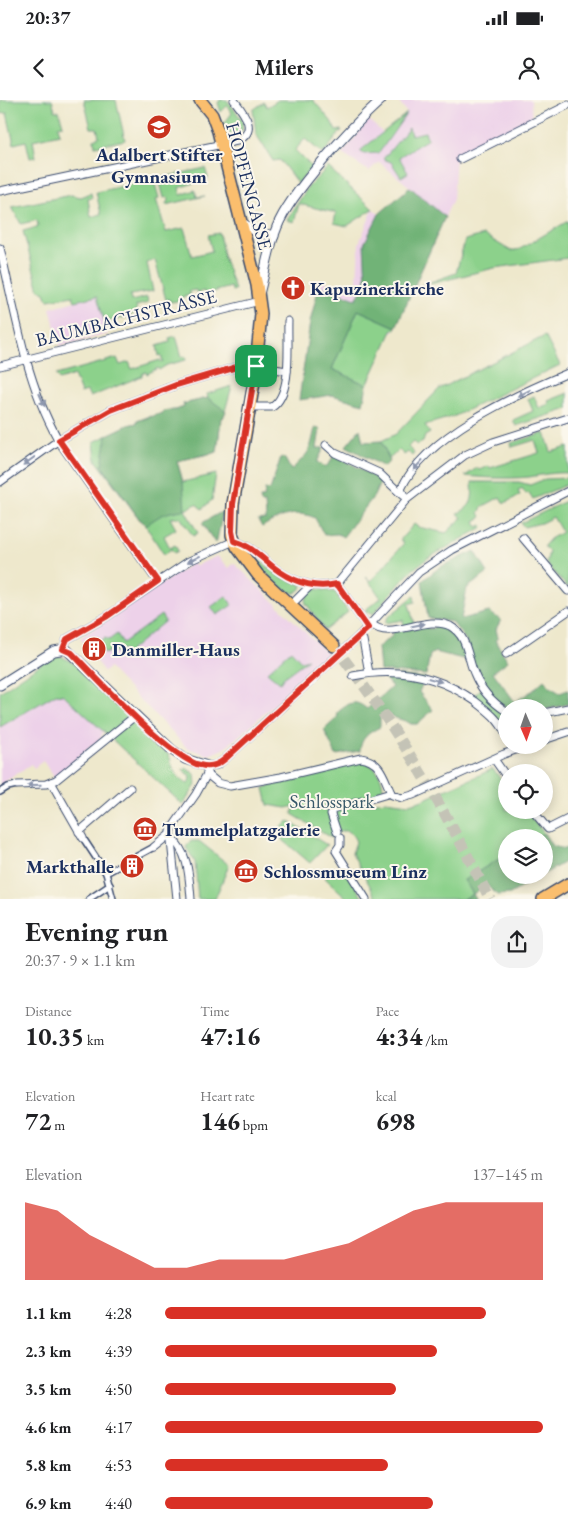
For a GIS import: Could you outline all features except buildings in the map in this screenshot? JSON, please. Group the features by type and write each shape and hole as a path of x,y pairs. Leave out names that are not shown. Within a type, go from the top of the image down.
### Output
{"main road":[{"name":"HOPFENGASSE","path":"200,100 215,121 259,294 261,320 256,366 233,504 232,531 234,541"},
{"path":"234,541 258,574 334,646"},
{"path":"543,899 568,884"}],"street":[{"path":"0,191 221,145 242,138 249,131 248,121 234,100"},
{"path":"259,294 278,225 300,191 345,137 381,100"},
{"path":"460,158 568,105"},
{"path":"241,222 256,232 274,236"},
{"path":"0,248 27,360 59,440 158,581"},
{"name":"BAUMBACHSTRASSE","path":"0,366 259,294"},
{"path":"250,407 265,408 276,404 284,390 287,371 288,321"},
{"path":"0,482 59,440 97,416 176,385 240,366 256,366 287,371"},
{"path":"404,497 400,489 410,474 431,452 461,426 568,373"},
{"path":"63,649 67,639 106,617 189,561 234,541 252,548 266,562 290,578 310,586 337,584 404,497 478,448 568,418"},
{"path":"326,445 335,453 379,473 404,497"},
{"path":"178,899 170,835 172,826 196,794 207,770 225,759 370,626 419,572 436,559 568,491"},
{"path":"523,538 568,591"},
{"path":"337,584 370,626 384,630 434,622 451,627 466,646 479,683 498,704"},
{"path":"291,605 310,586"},
{"path":"506,654 568,611"},
{"path":"359,636 363,640 369,673"},
{"path":"0,685 54,651 63,649 72,653 135,716 180,756 207,770 218,783 230,786 281,777 361,758 368,759 378,766 391,793 398,798 407,797 502,754"},
{"path":"353,676 369,673 413,674 449,685 498,721"},
{"path":"553,712 568,708"},
{"path":"0,792 8,787 17,785 51,782 135,716"},
{"path":"553,737 568,732"},
{"path":"494,759 498,765"},
{"path":"51,782 81,835 106,873 113,899"},
{"path":"81,835 130,788"},
{"path":"366,899 336,851 340,845 331,814 332,809 391,793"},
{"path":"540,819 548,829 568,819"},
{"path":"106,873 154,847 170,835"},
{"path":"170,835 180,846 187,862 191,899"},
{"path":"88,899 110,885"}],"shaded area":[{"path":"397,100 531,100 532,120 456,156 453,199 393,333 391,333 367,385 363,404 332,395 299,400 310,322 320,280 352,290 357,281 359,243 373,209 379,214 410,187 379,162 369,171 342,154 369,120 383,133 407,113"},
{"path":"98,295 108,334 60,346 50,308"},
{"path":"217,556 229,568 234,563 330,656 225,748 209,755 187,748 109,668 104,672 80,638 193,563 195,566"},
{"path":"56,694 64,695 103,731 101,738 54,777 43,761 34,768 31,764 0,785 0,727"}],"green space":[{"path":"0,100 52,100 55,111 59,111 63,125 58,126 60,134 33,140 36,157 30,158 26,141 14,144 7,113 0,114"},
{"path":"84,100 116,100 125,140 95,146 94,139 99,137 97,128 91,128"},
{"path":"220,100 227,100 243,121 242,131 232,134 225,129 224,124 232,113 227,106 221,112 218,103"},
{"path":"278,100 313,100 331,121 336,131 342,130 323,154 305,139 295,150 312,167 298,184 280,160 273,161 256,134 253,110 264,102 267,107"},
{"path":"407,113 379,153 364,154 360,151"},
{"path":"409,128 411,135 425,132 428,139 399,157 408,173 401,177 391,162 383,159"},
{"path":"328,167 373,209 347,226 334,223 336,213 299,204 294,222 287,220 308,187"},
{"path":"205,168 208,178 179,188 181,195 195,190 197,197 205,196 166,205 169,201 168,197 164,198 160,183 155,184 159,198 156,199 166,232 184,228 192,256 212,251 208,235 219,233 224,259 235,290 232,291 231,287 205,294 204,291 197,293 196,290 190,291 190,295 179,298 179,301 170,302 169,299 166,300 155,260 147,263 153,291 130,295 131,301 147,297 148,303 136,306 137,310 130,316 110,321 110,319 104,320 97,296 75,301 73,296 48,300 45,293 39,290 23,231 38,227 37,220 21,224 12,207 71,195 81,197 91,193 92,198 88,199 91,217 101,214 96,192"},
{"path":"410,187 445,217 396,327 358,310 332,369 367,385 363,404 332,395 299,400 310,322 319,286 356,299 366,284 364,244 379,214"},
{"path":"568,221 568,258 494,268 414,288 456,273 465,240 484,235 511,251 520,249"},
{"path":"358,310 396,327 391,333 367,385 332,369"},
{"path":"176,336 182,357 185,356 186,360 167,365 159,370 158,368 147,374 146,372 142,376 90,397 87,391 81,393 74,375 59,380 56,375 117,358 120,365 129,362 132,369 160,360 162,363 157,346 170,342 169,338"},
{"path":"545,336 560,365 455,416 425,425 430,433 425,436 423,442 417,445 413,442 408,447 414,453 412,456 408,452 404,455 399,450 389,459 381,441 396,434 439,389"},
{"path":"232,386 223,418 221,418 217,452 177,461 183,482 216,474 212,500 202,509 196,504 185,510 198,533 193,536 180,517 170,518 176,529 164,536 170,548 175,545 178,551 174,553 171,549 165,554 142,520 140,520 96,460 94,442 128,425 137,423 137,421 150,416 151,418 163,413 163,411 176,410 184,407 183,404 208,398 207,394"},
{"path":"568,393 568,409 516,426 513,420 533,411 528,399 534,396 539,408 549,404 548,401"},
{"path":"208,398 226,411 223,418 221,418 217,452 177,461 183,482 185,510 164,514 146,526 102,466 107,435 137,423 137,421 163,413 163,411 176,410 184,407 183,404"},
{"path":"315,428 320,429 317,448 324,448 317,462 325,467 330,463 334,454 381,481 374,496 343,537 338,534 324,535 315,518 308,515 287,515 262,527 258,520 266,519 265,503 261,503 260,498 264,498 265,489 270,490 281,457 285,459 291,470 308,452"},
{"path":"360,429 363,442 381,441 390,461 384,467 346,446"},
{"path":"545,433 551,452 568,447 568,473 513,478 465,476 477,468 479,470 489,466 490,468 539,453 535,440 512,447 511,443"},
{"path":"568,478 568,484 533,499 522,488 518,491 520,495 504,504 500,497 482,507 479,513 482,517 475,521 478,527 482,525 483,527 428,558 411,571 373,614 366,612 365,610 381,598 366,577 371,581 404,543 400,540 414,524 418,527 446,533 462,518 458,513 470,504 472,482 519,482 530,485 545,479"},
{"path":"568,500 568,588 546,563 549,552 544,546 550,539 562,532 553,517 541,523 524,527 521,523"},
{"path":"223,511 217,540 215,543 202,523"},
{"path":"475,551 488,573 467,588 461,619 489,612 501,620 496,629 498,638 495,640 508,661 493,672 513,699 498,699 498,701 495,699 478,674 465,639 452,622 428,618 422,581 440,567"},
{"path":"251,553 279,576 302,585 301,589 295,593 284,589 265,572 250,555"},
{"path":"318,589 335,592 348,612 325,630 305,602 309,592"},
{"path":"226,596 232,605 217,615 211,607"},
{"path":"414,596 415,602 409,604 414,623 404,626 403,620 385,623 387,618"},
{"path":"161,615 165,621 126,654 123,649 116,653 113,649 105,654 97,643 105,638 109,640 117,634 123,643"},
{"path":"434,625 448,630 456,636 460,641 467,660 435,652 430,655 426,675 380,671 378,647 392,636 392,632 427,626 428,629 434,628"},
{"path":"291,650 301,661 308,659 284,677 280,683 267,672"},
{"path":"61,656 78,666 169,755 173,769 180,779 188,784 191,776 183,770 186,768 195,774 196,785 183,805 64,695 56,694 0,727 0,692 48,659"},
{"path":"381,674 425,678 419,692 433,710 417,724 411,724 385,711 380,719 380,727 366,736 360,751 336,755 324,730 337,718 338,712 346,706 356,703 367,709 392,687"},
{"path":"544,680 550,687 560,693 568,690 568,704 553,708 553,699 520,699"},
{"path":"481,689 498,705 498,720 472,697"},
{"name":"Schlosspark","path":"365,762 380,775 383,791 366,798 369,803 385,801 409,804 420,801 493,769 498,776 498,819 532,819 541,829 498,829 498,860 464,880 473,894 464,899 377,899 352,853 356,842 352,834 342,831 335,834 332,838 292,814 295,806 287,808 268,805 264,788 347,763"},
{"path":"288,821 327,845 310,863 276,834"},
{"path":"191,841 199,841 229,865 215,899 198,899 195,862 186,847"},
{"path":"553,846 565,849 568,847 568,860 553,869"},
{"path":"498,860 498,884 527,884 510,894 498,895 486,885 473,894 464,880"},
{"path":"343,863 363,899 348,899 325,878"},
{"path":"473,894 476,899 463,899"}],"tunnel":[{"path":"334,646 379,707 399,738 437,800 490,899"}],"place":[{"name":"Adalbert Stifter Gymnasium","path":"159,127"},
{"name":"Kapuzinerkirche","path":"293,288"},
{"name":"Danmiller-Haus","path":"94,649"},
{"name":"Tummelplatzgalerie","path":"145,829"},
{"name":"Markthalle","path":"132,866"},
{"name":"Schlossmuseum Linz","path":"246,871"}],"route":[{"path":"240,366 256,366 233,504 232,531 234,541 252,548 266,562 290,578 310,586 337,584 368,628 225,759 212,766 207,766 192,763 172,750 70,651 63,649 64,642 67,639 106,617 158,581 59,440 97,416 176,385 240,366"}]}
